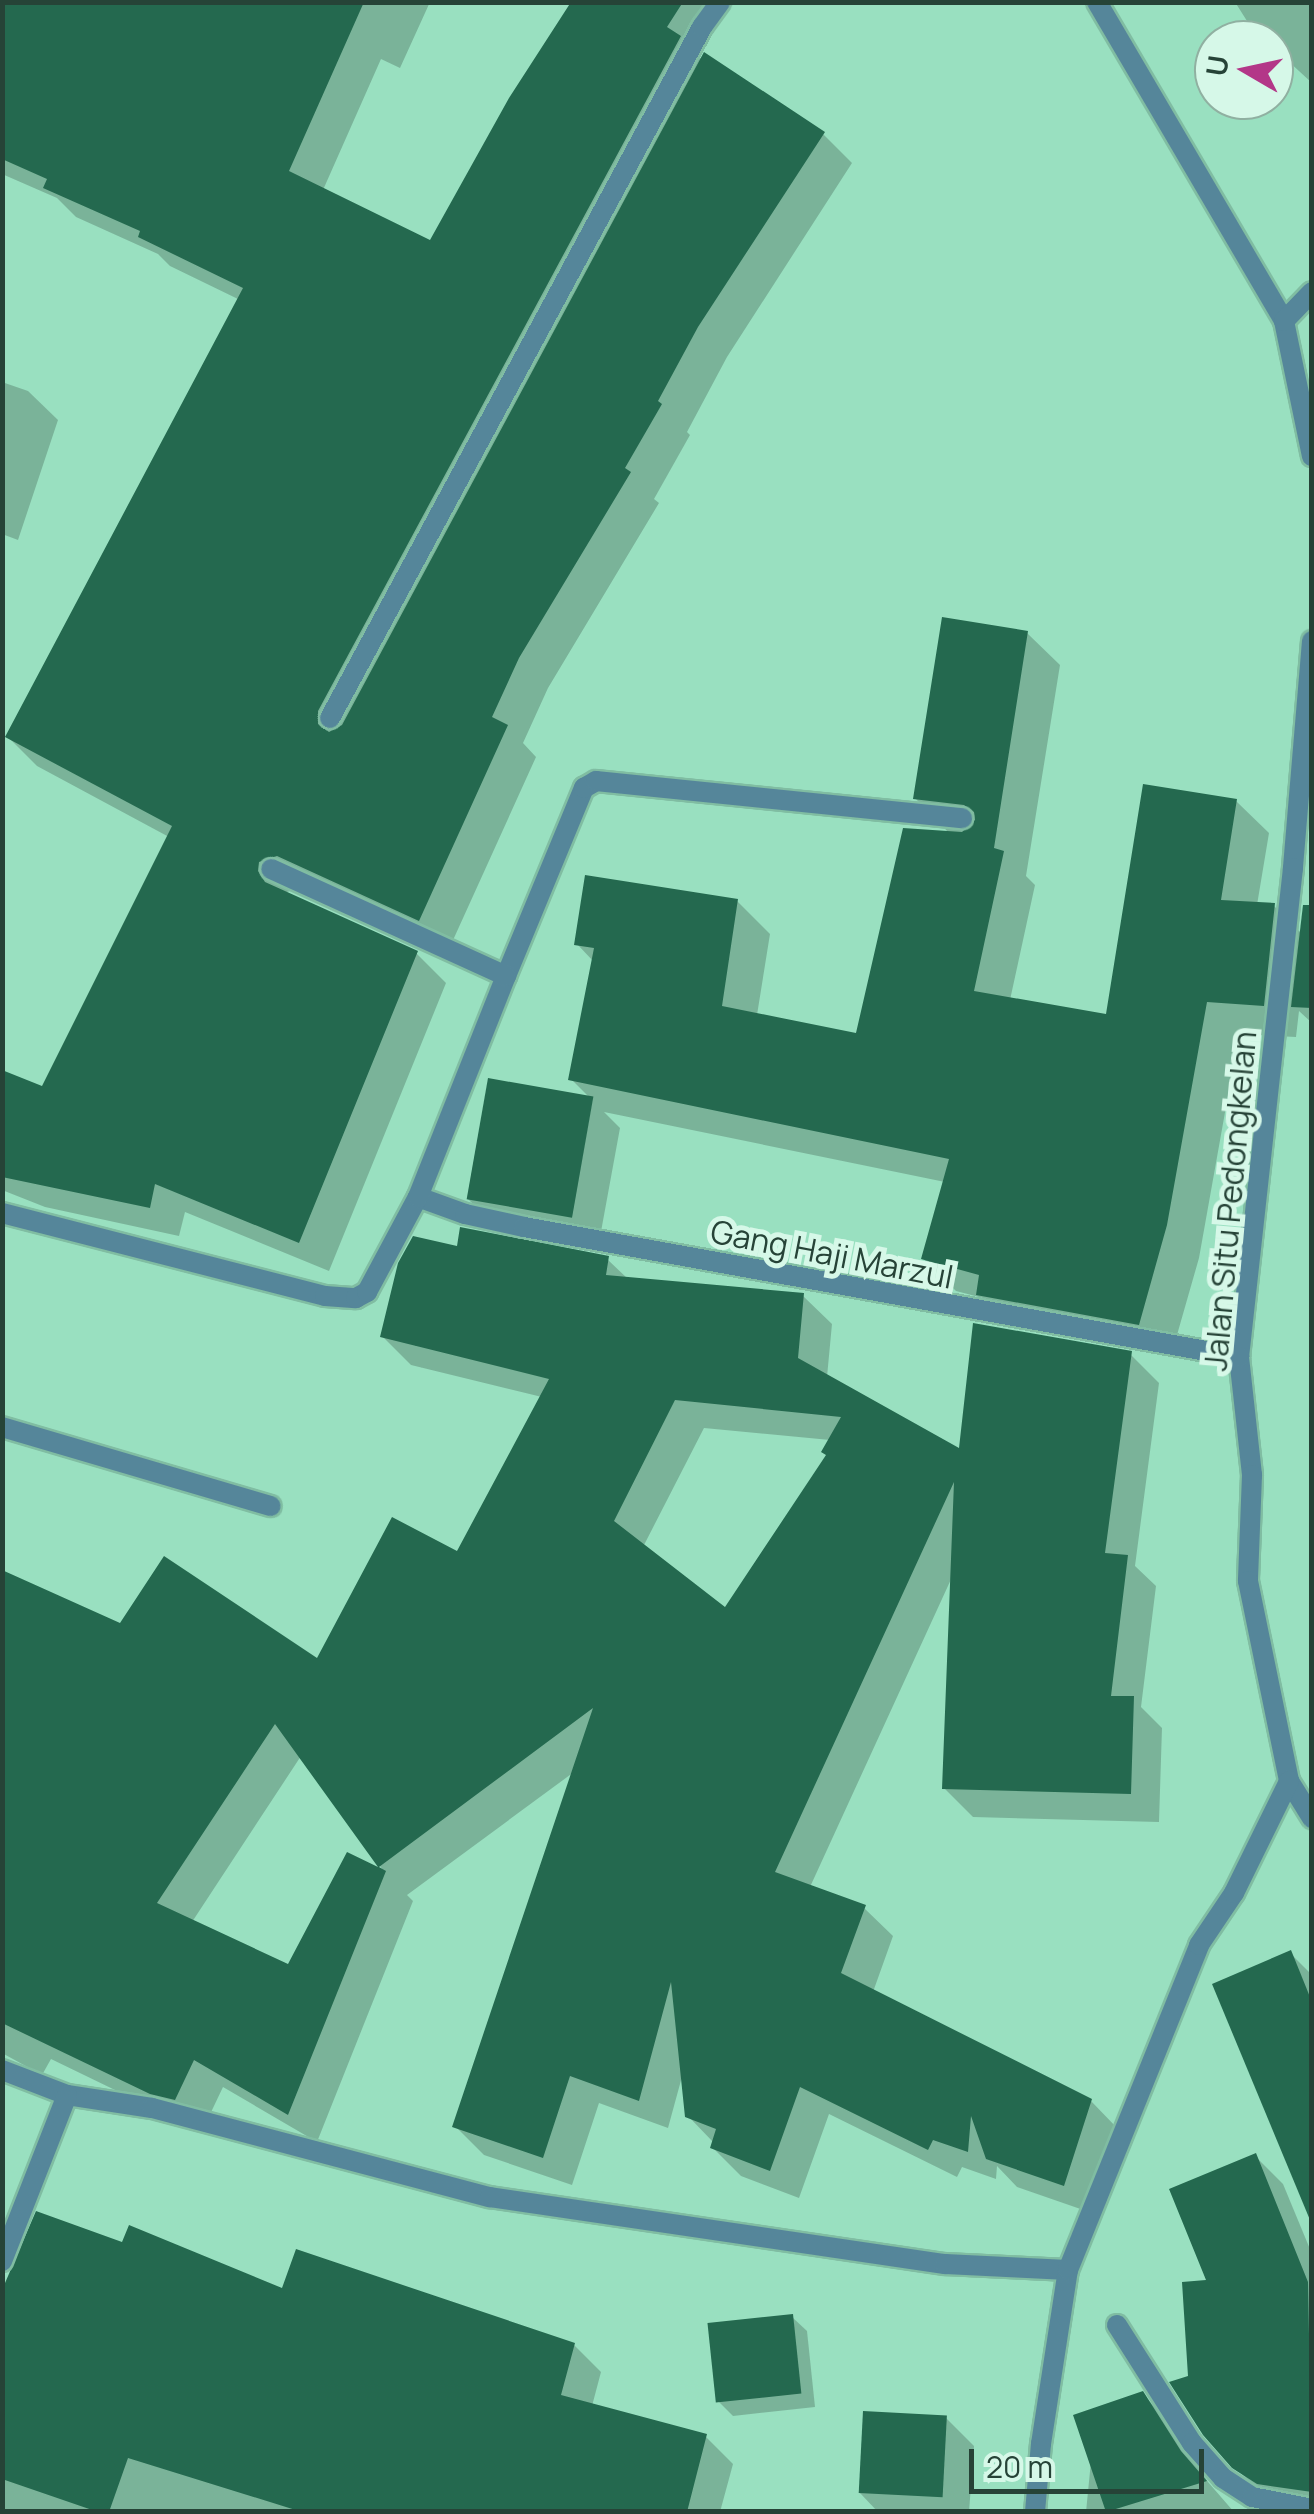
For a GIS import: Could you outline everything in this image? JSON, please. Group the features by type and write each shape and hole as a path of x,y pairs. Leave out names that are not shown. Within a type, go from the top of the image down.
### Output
{"street":[{"path":"330,718 702,28 720,2"},
{"path":"1097,2 1284,321 1312,456"},
{"path":"1284,321 1312,292"},
{"name":"Jalan Situ Pedongkelan","path":"1312,641 1293,868 1239,1357 1252,1476 1248,1581 1289,1781 1312,1818"},
{"path":"2,1214 325,1296 356,1298 367,1292 378,1277 418,1196 584,788 596,781 962,818"},
{"path":"270,870 506,976"},
{"name":"Gang Haji Marzul","path":"418,1196 464,1214 524,1226 1239,1357"},
{"path":"2,1427 270,1506"},
{"path":"1036,2512 1041,2444 1068,2270 1198,1945 1234,1893 1289,1781"},
{"path":"2,2070 67,2094 152,2108 490,2197 945,2264 1068,2270"},
{"path":"2,2261 67,2094"},
{"path":"1118,2325 1192,2443 1223,2478 1252,2497 1312,2509"}],"building":[{"path":"2,2 364,2 289,171 430,240 509,98 571,2 683,2 667,27 681,36 318,711 318,724 329,732 342,725 704,52 825,132 698,327 658,401 662,404 625,468 631,472 519,658 492,717 508,725 419,921 277,856 259,862 258,871 265,882 418,951 299,1243 155,1184 150,1208 2,1177 2,1070 42,1086 172,826 5,737 243,288 138,237 140,231 43,188 47,179 2,159"},
{"path":"942,617 1028,631 994,848 1004,851 974,991 1106,1014 1143,784 1237,799 1221,900 1275,903 1264,1006 1207,1002 1167,1225 1139,1325 976,1295 979,1275 921,1259 949,1159 568,1080 594,948 574,945 585,875 738,899 722,1006 856,1033 903,828 962,832 975,820 974,812 964,805 913,799"},
{"path":"1303,905 1312,905 1312,1008 1291,1007"},
{"path":"488,1078 593,1097 572,1218 467,1199"},
{"path":"460,1227 609,1256 606,1275 804,1293 798,1358 959,1448 973,1323 1132,1351 1105,1553 1128,1555 1111,1696 1134,1696 1131,1794 942,1789 954,1482 775,1872 866,1905 841,1973 1092,2099 1064,2186 986,2159 971,2116 968,2152 933,2140 928,2150 800,2087 770,2171 710,2148 716,2129 685,2117 671,1982 639,2101 570,2076 543,2158 452,2127 593,1708 379,1867 386,1871 288,2115 194,2060 175,2100 150,2094 2,2023 2,1570 120,1623 164,1556 317,1658 392,1517 457,1551 549,1379 380,1337 398,1263 413,1236 457,1246","holes":["675,1400 841,1417 821,1452 826,1455 725,1607 614,1521","275,1724 378,1867 347,1852 288,1964 157,1903"]},
{"path":"1291,1950 1312,2002 1310,2220 1212,1984"},
{"path":"1256,2153 1308,2282 1312,2492 1257,2484 1232,2468 1203,2435 1169,2382 1188,2376 1182,2282 1206,2280 1169,2189"},
{"path":"36,2211 122,2242 129,2225 282,2288 296,2249 575,2343 561,2395 707,2434 687,2512 302,2512 128,2458 109,2512 98,2512 2,2479 2,2290"},
{"path":"793,2314 801,2394 716,2403 707,2323"},
{"path":"1143,2391 1181,2451 1207,2481 1106,2512 1073,2415"},
{"path":"863,2411 947,2415 943,2497 859,2493"}]}
